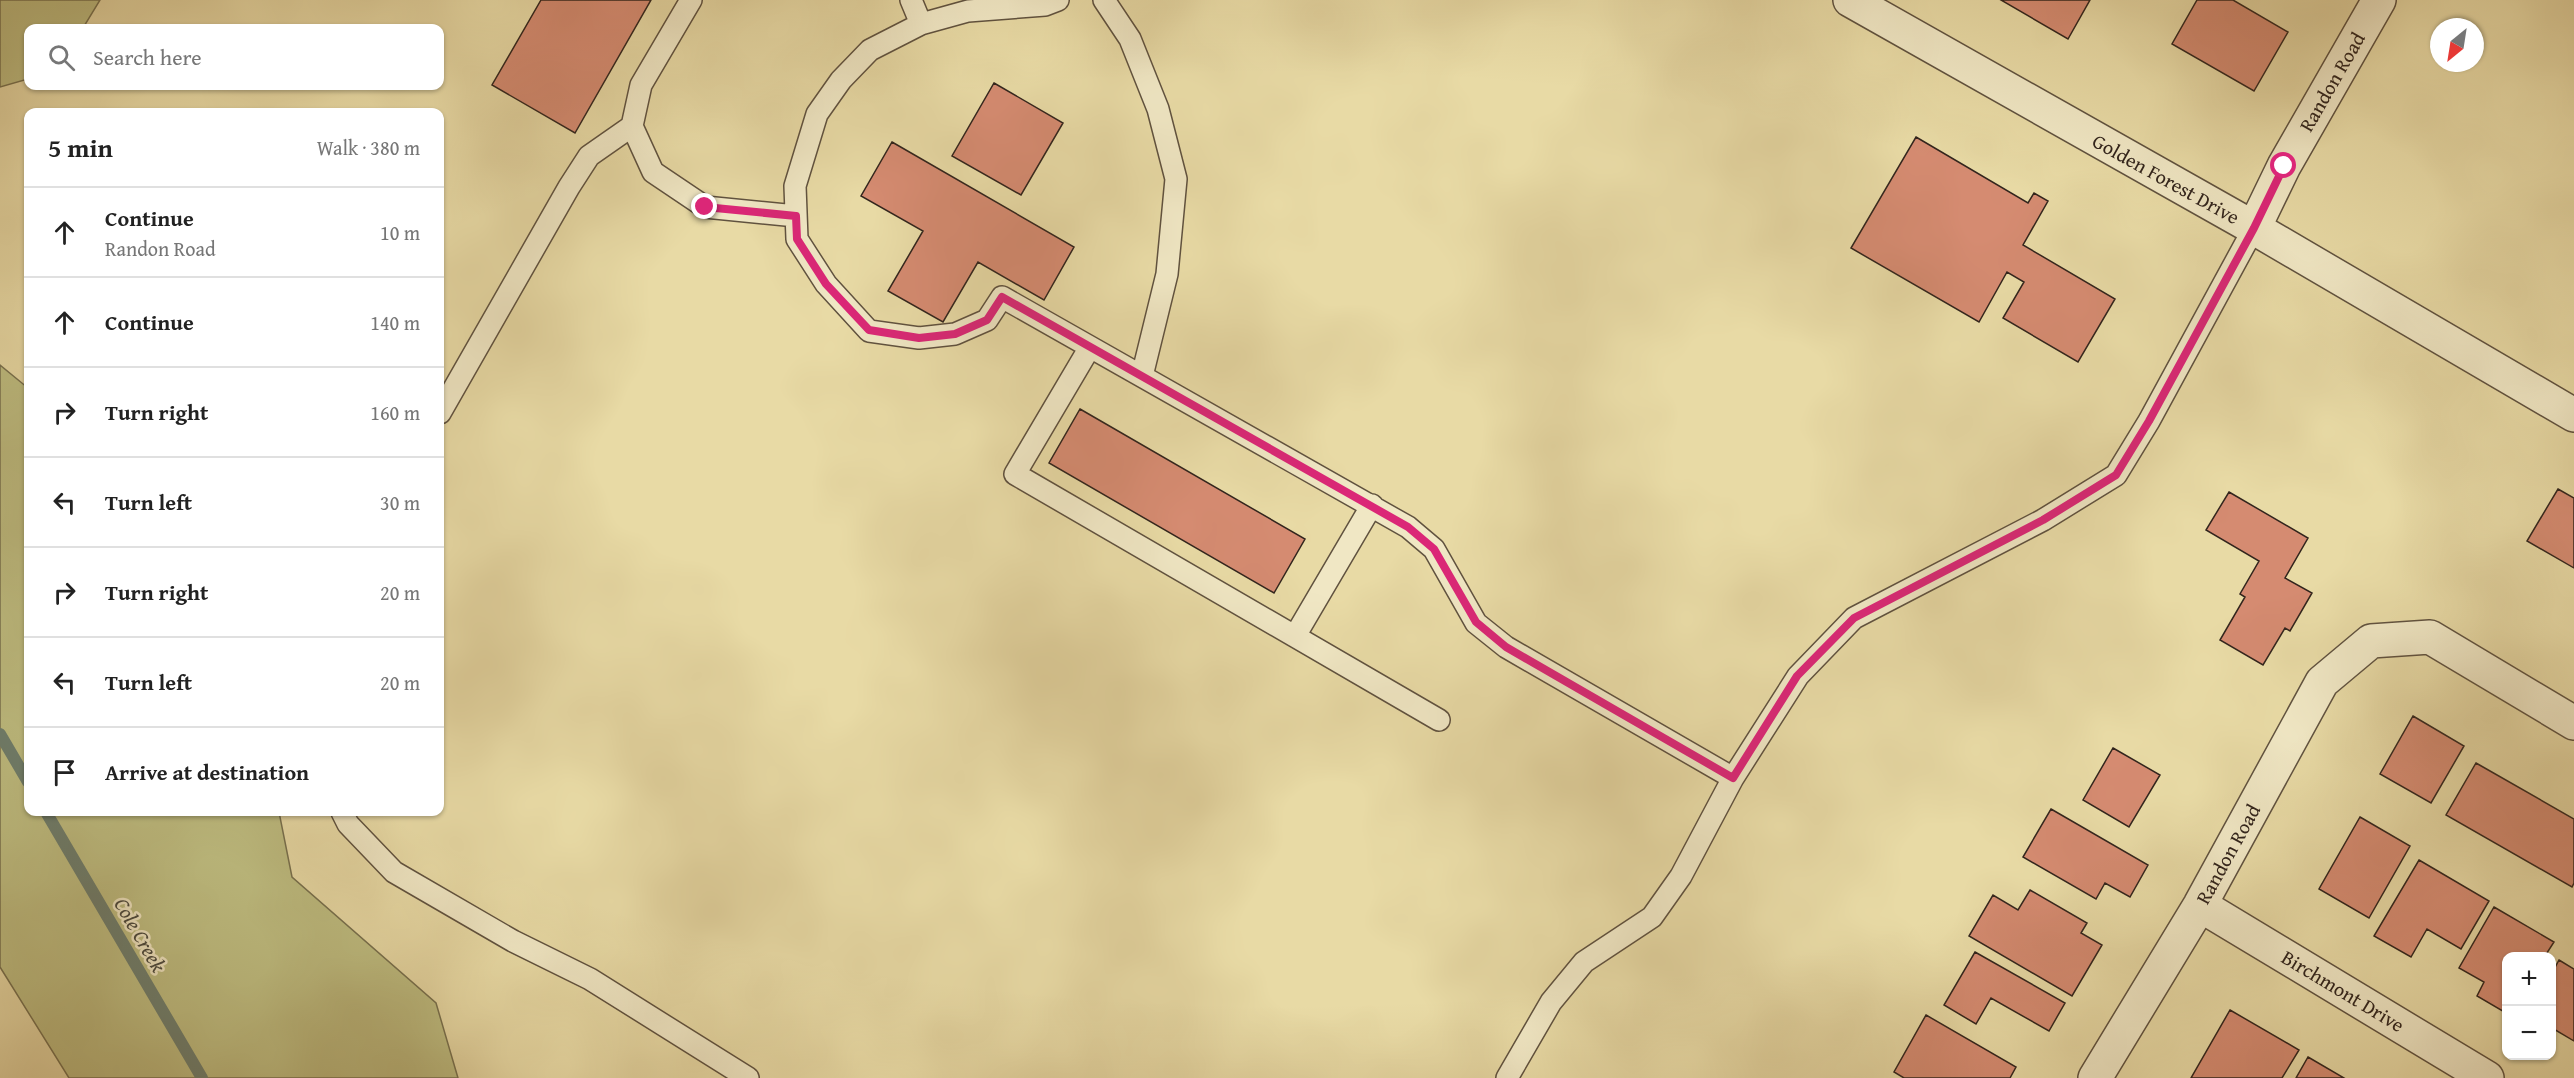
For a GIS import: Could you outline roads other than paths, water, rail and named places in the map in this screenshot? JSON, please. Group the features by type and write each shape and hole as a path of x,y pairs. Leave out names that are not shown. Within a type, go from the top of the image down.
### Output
{"street":[{"name":"Golden Forest Drive","path":"1850,0 2254,228 2574,415"},
{"name":"Randon Road","path":"2254,228 2284,166 2379,0"},
{"name":"Randon Road","path":"2095,1078 2200,905 2322,682 2371,641 2430,637 2574,723"},
{"name":"Birchmont Drive","path":"2200,905 2487,1078"}],"lane":[{"path":"691,0 641,85 632,126 653,172 705,207 796,216"},
{"path":"911,0 921,24"},
{"path":"1058,0 1046,5 968,11 921,24 870,50 841,80 817,114 795,186 797,239 826,284 869,330 919,338 955,334 987,320 1002,297 1408,527 1434,549 1476,622 1506,647 1733,778"},
{"path":"1104,0 1130,39 1158,109 1176,179 1167,274 1142,376"},
{"path":"444,406 589,156 632,126"},
{"path":"1507,1078 1551,1002 1584,962 1652,917 1682,876 1733,778 1797,676 1854,618 2043,520 2116,475 2149,421 2254,228"},
{"path":"1090,347 1015,474 1439,720"},
{"path":"1295,636 1372,505"},
{"path":"344,816 348,824 394,872 513,941 590,979 748,1078"}],"waterway":[{"name":"Cole Creek","path":"0,734 24,775"},
{"name":"Cole Creek","path":"48,816 202,1078"}]}
